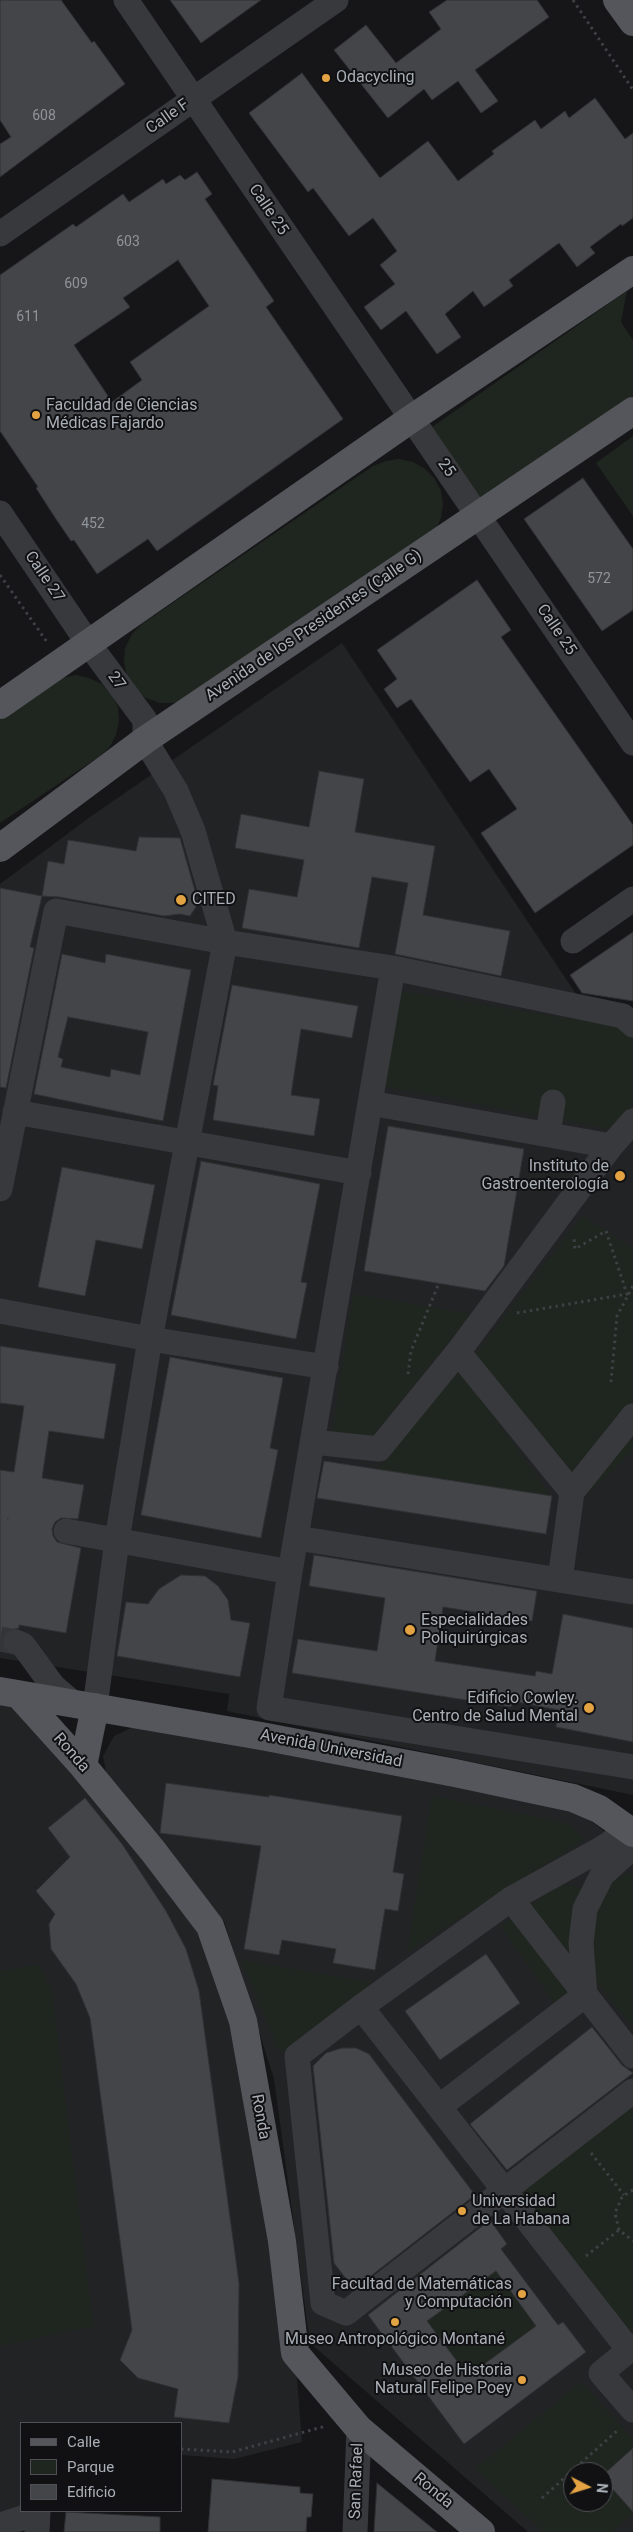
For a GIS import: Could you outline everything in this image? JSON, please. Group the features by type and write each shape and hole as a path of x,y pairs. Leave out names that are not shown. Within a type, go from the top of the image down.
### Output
{"main road":[{"path":"617,0 633,22"},
{"path":"0,705 412,419 633,270"},
{"name":"Avenida de los Presidentes (Calle G)","path":"0,848 151,729 479,517 633,411"},
{"name":"Avenida Universidad","path":"10,1693 129,1712 455,1773 573,1798 599,1809 632,1834"},
{"name":"Ronda","path":"10,1693 82,1766 153,1851 210,1926 242,2021 284,2249 295,2353 355,2424 481,2532"},
{"path":"82,1766 88,1739 84,1705"},
{"path":"88,1739 107,1717 129,1712"}],"street":[{"name":"Calle 25","path":"126,0 412,419"},
{"name":"Calle F","path":"0,234 336,0"},
{"name":"25","path":"412,419 479,517"},
{"name":"Calle 27","path":"0,512 88,643"},
{"name":"Calle 25","path":"479,517 633,743"},
{"name":"27","path":"88,643 151,729 193,831 225,942"},
{"path":"573,941 633,899"},
{"path":"0,1189 56,912 225,942 393,968 623,1016 633,1025"},
{"path":"16,1642 23,1646 52,1686 84,1705 117,1540 150,1339 225,942"},
{"path":"393,968 290,1572 269,1708 633,1768"},
{"path":"548,1134 553,1102"},
{"path":"370,1103 611,1146"},
{"path":"16,1112 359,1173"},
{"path":"313,1442 379,1449 458,1352 572,1197 633,1120"},
{"path":"0,1311 150,1339 326,1367"},
{"path":"458,1352 572,1492"},
{"path":"560,1580 572,1492 633,1416"},
{"path":"66,1530 290,1572"},
{"path":"297,1538 633,1592"},
{"path":"632,1834 511,1899 360,2007 297,2056 323,2303 346,2313 633,2091"},
{"path":"585,1995 581,1944 585,1909 602,1875 632,1834"},
{"path":"511,1899 633,2056"},
{"path":"439,2107 585,1995"},
{"path":"360,2007 631,2349 601,2373 630,2416"},
{"name":"San Rafael","path":"355,2424 355,2532"},
{"path":"0,2525 38,2523"}],"path":[{"path":"573,0 633,90"},
{"path":"0,575 47,642"},
{"path":"572,1197 575,1249 606,1231 627,1294"},
{"path":"408,1381 412,1351 439,1283"},
{"path":"611,1382 617,1316 627,1294 633,1286"},
{"path":"482,1320 627,1294"},
{"path":"0,1517 10,1519"},
{"path":"576,2135 624,2195"},
{"path":"633,2190 624,2195 616,2205 614,2213 619,2230 633,2241"},
{"path":"568,2271 619,2230"},
{"path":"542,2498 630,2416"},
{"path":"182,2449 232,2452 355,2424"}],"shaded area":[{"path":"342,643 578,997 633,1008 633,1795 227,1711 229,1694 0,1658 0,884 90,817"},
{"path":"0,1692 210,1926 295,2353 302,2442 234,2459 182,2455 182,2422 20,2422 20,2512 0,2525"},
{"name":"Universidad de La Habana","path":"135,1726 574,1808 633,1853 633,2532 528,2532 310,2343 274,2079 224,1921 107,1777 103,1756 114,1736"}],"green space":[{"path":"627,291 621,322 633,340 633,396 483,501 432,427"},
{"path":"633,436 633,516 596,463"},
{"path":"399,459 413,462 425,469 434,478 441,491 443,504 441,518 435,531 188,698 174,703 160,703 146,698 134,689 127,676 124,662 125,648 132,634 142,624 373,466"},
{"path":"76,675 102,684 113,697 118,707 119,721 116,735 109,748 97,758 0,823 0,718 62,678"},
{"path":"400,991 615,1026 633,1035 633,1113 622,1123 609,1129 383,1086"},
{"path":"582,1216 633,1248 633,1451 582,1499 476,1354"},
{"path":"353,1294 471,1314 370,1439 332,1435"},
{"path":"459,1369 547,1490 552,1496 377,1469"},
{"path":"432,1796 566,1823 585,1839 419,1944 407,1954"},
{"path":"630,1872 633,1875 633,2028 593,1977 554,2003 501,1926 561,1884 597,1890"},
{"path":"241,1960 375,1983 280,2053"},
{"path":"39,1965 52,1991 93,2326 0,2346 0,1971"},
{"path":"633,2091 633,2347 504,2191"},
{"path":"496,2271 536,2326 468,2376 427,2321"},
{"path":"581,2382 633,2439 633,2514 611,2532 544,2532 475,2469"}],"building":[{"path":"0,0 61,0 125,84 0,177 0,144 11,137 0,120"},
{"path":"170,0 261,0 201,43"},
{"path":"447,0 537,0 549,17 475,70 498,101 481,113 458,81 432,100 424,89 388,118 334,50 366,25 396,63 441,29 429,12"},
{"path":"302,73 380,178 428,141 458,181 494,154 492,151 535,120 541,129 565,111 569,118 595,98 625,139 633,133 633,218 622,226 621,224 590,247 595,253 577,267 559,243 509,280 513,286 484,307 473,291 445,314 461,337 437,354 406,311 381,330 364,307 395,284 380,265 397,251 373,218 349,236 313,188 308,192 249,113"},
{"path":"197,172 212,194 205,199 274,301 266,307 343,419 157,551 148,539 97,574 74,540 71,541 54,516 36,488 38,487 0,431 0,275 73,224 76,227 123,194 129,202 163,179 166,184 180,175 185,180","holes":["178,260 209,306 130,362 142,380 112,402 74,345 130,307 123,298"]},
{"path":"583,478 633,549 633,610 602,631 524,519"},
{"path":"477,580 511,630 501,637 633,825 633,845 535,913 481,833 517,809 489,769 470,782 411,699 397,708 384,689 397,679 377,650"},
{"path":"319,771 364,779 355,832 435,846 423,915 510,931 501,976 395,954 408,883 372,877 359,948 242,928 249,889 297,897 304,860 235,848 241,814 309,827"},
{"path":"139,837 180,838 197,898 197,905 190,916 180,914 164,916 59,897 42,896 48,861 64,864 68,840 136,851"},
{"path":"0,888 42,896 30,947 34,948 6,1088 0,1087"},
{"path":"633,932 633,1001 582,993 570,975"},
{"path":"62,954 105,963 106,954 191,970 163,1121 34,1094","holes":["68,1017 148,1032 140,1075 111,1069 110,1077 61,1067 63,1059 58,1057"]},
{"path":"232,985 358,1006 352,1038 301,1029 291,1095 320,1099 314,1136 213,1120 218,1086 213,1085"},
{"path":"388,1126 524,1149 504,1266 485,1291 364,1271"},
{"path":"201,1161 320,1184 301,1282 307,1283 296,1339 171,1315"},
{"path":"62,1167 155,1185 142,1249 96,1240 85,1296 38,1287"},
{"path":"0,1346 116,1364 104,1439 49,1431 42,1478 84,1485 78,1519 61,1518 55,1522 52,1529 53,1536 57,1542 81,1548 66,1633 19,1625 19,1628 7,1631 3,1637 2,1645 0,1644 0,1470 14,1472 24,1406 0,1403"},
{"path":"170,1357 283,1378 270,1448 278,1450 261,1538 141,1515"},
{"path":"324,1461 552,1496 546,1534 317,1498"},
{"name":"Especialidades Poliquirúrgicas","path":"314,1555 537,1591 532,1621 443,1607 435,1661 535,1676 536,1671 552,1674 563,1614 633,1628 633,1742 556,1727 559,1710 512,1701 511,1707 292,1673 298,1639 377,1651 385,1598 309,1586"},
{"path":"181,1575 205,1576 218,1586 228,1600 231,1620 250,1623 240,1677 117,1656 126,1602 148,1604 159,1589"},
{"path":"166,1783 269,1797 269,1795 402,1816 393,1872 404,1874 398,1911 385,1909 375,1970 333,1963 336,1949 282,1940 279,1955 244,1949 261,1846 160,1833"},
{"path":"85,1798 122,1844 166,1911 186,1949 199,1991 239,2283 238,2377 229,2423 174,2417 178,2389 138,2378 120,2360 132,2330 90,2018 76,1984 51,1949 49,1924 55,1914 36,1891 70,1857 48,1828"},
{"path":"486,1954 520,2003 440,2060 405,2011"},
{"path":"592,2027 622,2065 633,2073 507,2170 470,2124"},
{"path":"342,2048 356,2048 369,2054 475,2195 354,2289 334,2263 313,2066 326,2053"},
{"path":"490,2220 507,2244 501,2249 558,2325 563,2322 586,2352 464,2444 368,2315","holes":["496,2271 536,2326 468,2376 427,2321"]},
{"path":"633,2448 633,2512 613,2489 613,2466"},
{"path":"212,2479 300,2487 300,2493 313,2494 311,2517 307,2517 306,2532 208,2532"},
{"path":"377,2483 437,2532 374,2532"},
{"path":"66,2512 160,2517 160,2532 64,2532"}],"tunnel":[{"path":"0,1639 16,1642"}],"place":[{"name":"Odacycling","path":"326,78"},
{"name":"Faculdad de Ciencias Médicas Fajardo","path":"36,415"},
{"name":"CITED","path":"181,900"},
{"name":"Instituto de Gastroenterología","path":"620,1176"},
{"name":"Especialidades Poliquirúrgicas","path":"410,1630"},
{"name":"Edificio Cowley. Centro de Salud Mental","path":"589,1708"},
{"name":"Universidad de La Habana","path":"462,2211"},
{"name":"Facultad de Matemáticas y Computación","path":"522,2294"},
{"name":"Museo Antropológico Montané","path":"395,2322"},
{"name":"Museo de Historia Natural Felipe Poey","path":"522,2380"}]}
